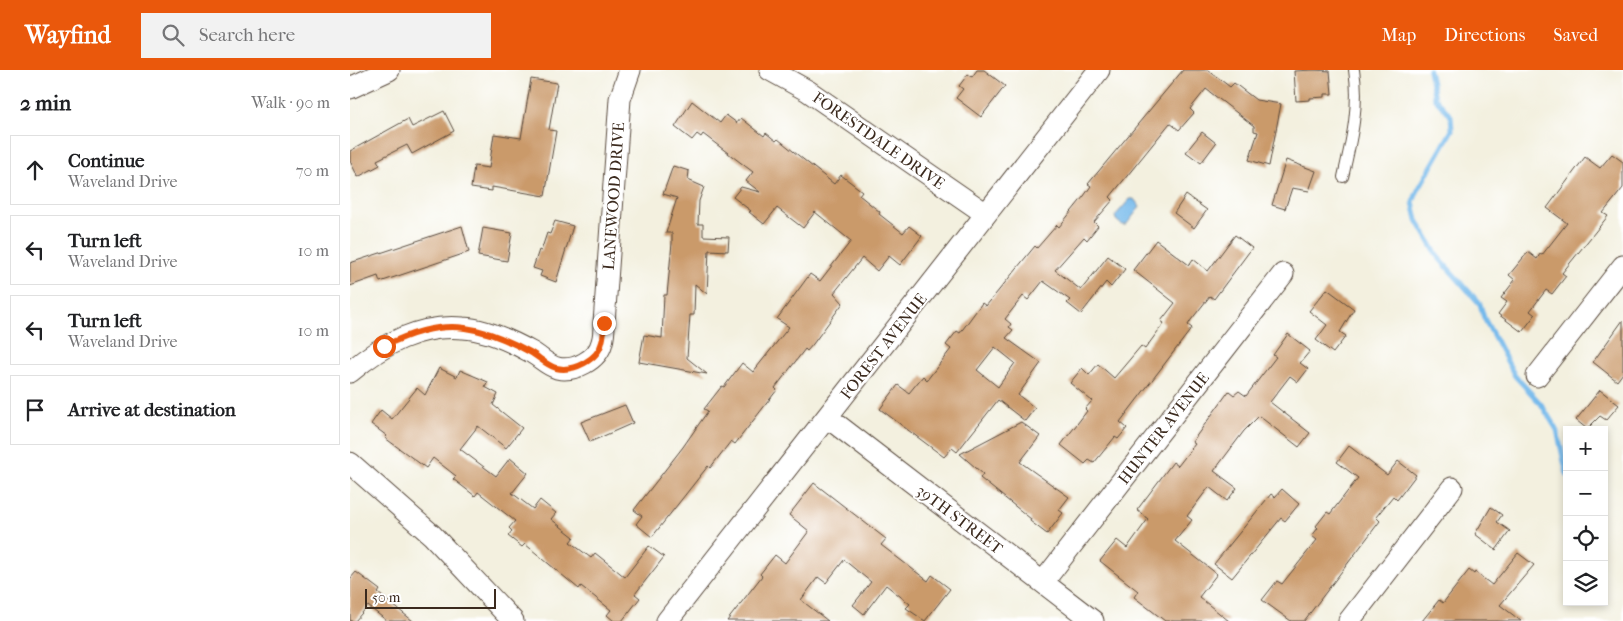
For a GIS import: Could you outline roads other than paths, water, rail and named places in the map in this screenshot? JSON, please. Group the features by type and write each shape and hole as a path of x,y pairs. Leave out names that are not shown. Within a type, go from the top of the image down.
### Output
{"street":[{"path":"350,88 389,70"},
{"name":"LANEWOOD DRIVE","path":"350,372 370,355 401,338 418,332 446,328 465,328 501,337 556,368 568,369 587,362 596,354 602,343 604,323 620,99 630,70"},
{"name":"FORESTDALE DRIVE","path":"770,70 808,91 986,214"},
{"name":"FOREST AVENUE","path":"667,621 1099,70"},
{"path":"1537,376 1623,266"},
{"name":"HUNTER AVENUE","path":"1043,582 1284,274"},
{"name":"39TH STREET","path":"827,417 1093,621"},
{"path":"350,463 432,535 513,621"},
{"path":"1349,621 1452,488"}],"lane":[{"path":"1343,177 1353,133 1357,89 1354,70"}],"water":[{"path":"1130,199 1134,199 1140,207 1126,225 1122,225 1116,220 1115,216"}],"waterway":[{"path":"1429,70 1435,98 1451,116 1452,130 1413,202 1417,220 1438,257 1480,304 1484,318 1515,376 1541,404 1557,430 1566,471"}]}
